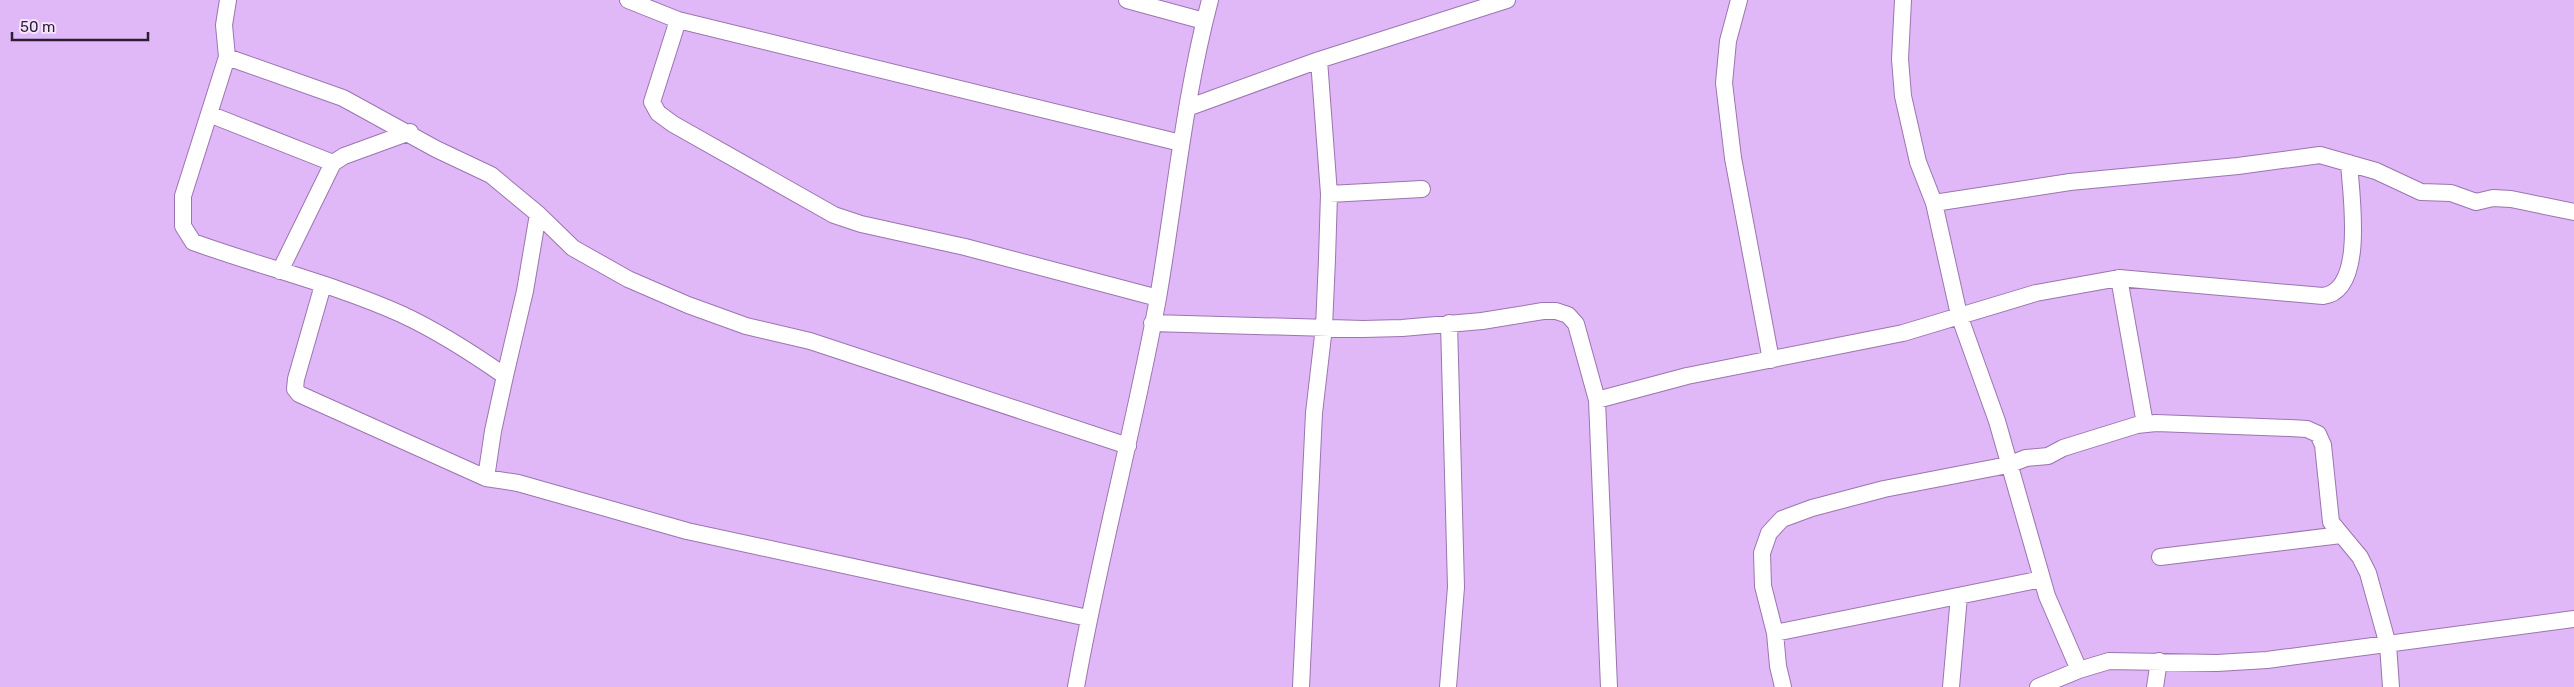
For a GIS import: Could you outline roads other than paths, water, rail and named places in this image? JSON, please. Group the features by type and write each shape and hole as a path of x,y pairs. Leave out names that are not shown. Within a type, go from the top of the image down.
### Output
{"street":[{"path":"228,0 224,25 227,57 184,196 182,226 193,242 323,285 400,314 470,352 505,376"},
{"path":"628,0 678,20 1181,143"},
{"path":"1127,0 1204,21"},
{"path":"1076,687 1088,618 1128,446 1158,298 1187,108 1210,0"},
{"path":"1187,108 1319,60 1507,0"},
{"path":"1739,0 1727,49 1724,83 1733,158 1771,360"},
{"path":"1903,0 1900,59 1903,96 1918,162 1934,203 1959,315 1967,341 1985,383 2042,579 2079,670"},
{"path":"678,20 652,102 658,113 673,124 834,215 862,224 965,247 1158,298"},
{"path":"227,57 343,98 410,132 436,149 491,175 538,214 573,248 628,279 688,305 746,326 810,341 1128,446"},
{"path":"1301,687 1314,413 1324,327 1329,194 1319,60"},
{"path":"209,114 332,163"},
{"path":"280,271 332,163 344,156 410,132"},
{"path":"1934,203 2070,182 2238,166 2320,155 2376,171 2421,192 2451,193 2476,202 2493,198 2511,199 2574,212"},
{"path":"1597,400 1687,376 1903,334 1959,315 2036,293 2119,278 2323,296 2334,295 2343,286 2352,258 2349,163"},
{"path":"1329,194 1422,189"},
{"path":"486,478 493,431 525,291 538,214"},
{"path":"2119,278 2145,424"},
{"path":"323,285 296,378 295,390 299,394 486,478 518,483 687,531 1088,618"},
{"path":"1152,323 1363,329 1449,324 1543,311 1556,311 1568,315 1576,324 1597,400 1609,687"},
{"path":"1448,687 1456,587 1449,324"},
{"path":"1783,687 1778,666 1775,634 1763,586 1762,554 1769,533 1782,519 1812,508 1884,489 2008,465 2026,458 2048,456 2063,448 2145,424 2290,428 2306,429 2318,434 2326,458 2331,522 2364,563 2388,645 2391,687"},
{"path":"2160,557 2341,535"},
{"path":"1775,634 2042,579"},
{"path":"1952,687 1959,596"},
{"path":"2038,687 2079,670 2109,661 2217,663 2267,660 2574,619"},
{"path":"2155,687 2159,661"}]}
